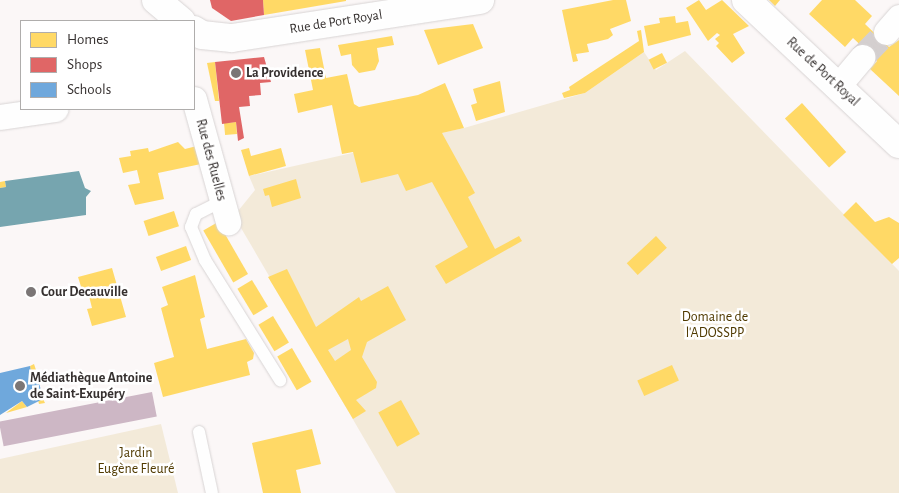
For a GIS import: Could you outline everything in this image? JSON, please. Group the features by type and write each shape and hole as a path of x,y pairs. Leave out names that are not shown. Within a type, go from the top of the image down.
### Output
{"street":[{"path":"156,0 180,20"},
{"name":"Rue de Port Royal","path":"195,31 202,35 232,38 480,0"},
{"name":"Rue de Port Royal","path":"746,0 899,144"},
{"path":"838,86 862,57"},
{"name":"Rue des Ruelles","path":"195,103 225,211"},
{"path":"0,117 49,110"}],"lane":[{"path":"225,211 196,214 191,227 205,260 280,380"},
{"path":"199,432 212,493"}],"green space":[{"name":"Domaine de l'ADOSSPP","path":"685,51 899,271 899,493 396,493 234,216 255,190 249,176 464,128 585,93 644,52 656,70"},
{"name":"Jardin Eugène Fleuré","path":"161,424 178,493 0,493 0,459"}],"shaded area":[{"path":"152,392 157,417 4,446 0,422"}],"building: Homes":[{"path":"263,0 346,0 346,1 264,15"},
{"path":"613,0 626,0 631,21 610,29 613,35 608,39 587,44 589,52 576,54 578,61 573,62 562,10"},
{"path":"699,0 706,10 722,0 749,26 733,34 745,53 732,63 716,46 719,43 715,39 720,35 717,33 708,41 686,8"},
{"path":"769,0 780,0 775,6"},
{"path":"822,0 855,0 872,16 865,24 889,47 899,40 899,96 870,69 877,61 853,38 845,47 809,14"},
{"path":"675,16 676,23 688,21 691,35 648,46 644,26 660,23 659,18"},
{"path":"473,24 483,48 438,65 424,30"},
{"path":"641,30 644,52 585,93 564,98 562,93 570,90 569,87 639,41 637,31"},
{"path":"392,36 394,45 377,48 379,61 375,70 359,73 352,65 351,54 341,56 338,45"},
{"path":"320,48 326,78 347,74 354,104 359,107 418,95 445,83 464,128 442,133 475,193 468,197 495,249 519,236 522,241 446,284 435,266 468,247 432,182 406,191 398,174 361,183 353,152 342,154 332,105 298,113 294,94 313,90 305,50"},
{"path":"662,53 667,63 654,70 649,60"},
{"path":"215,62 219,101 215,101 207,63"},
{"path":"500,81 505,112 476,121 471,105 477,103 473,89"},
{"path":"802,103 846,152 829,167 785,118"},
{"path":"236,122 237,134 225,135 224,123"},
{"path":"178,142 185,149 197,146 201,164 158,173 164,199 135,205 128,185 140,183 137,170 123,173 119,158 131,156 130,151 148,148 149,152"},
{"path":"249,148 251,156 281,148 286,166 249,176 241,150"},
{"path":"296,179 301,198 272,207 269,195 265,196 263,189"},
{"path":"5,181 6,187 0,188 0,182"},
{"path":"856,202 875,222 889,217 899,223 899,258 892,264 843,215"},
{"path":"174,211 179,226 149,236 144,221"},
{"path":"218,222 248,274 233,282 203,230"},
{"path":"656,236 667,248 638,275 627,263"},
{"path":"186,246 191,260 161,271 156,257"},
{"path":"112,268 126,317 92,326 87,309 92,308 88,292 83,293 78,277"},
{"path":"287,269 316,327 359,297 361,301 388,286 406,320 367,342 362,357 377,382 376,388 356,400 366,411 353,419 268,277","holes":["348,339 351,350 335,361 328,350"]},
{"path":"195,275 205,317 200,319 207,349 246,339 254,353 253,359 247,362 250,375 163,397 154,363 174,357 161,308 168,305 162,287"},
{"path":"252,280 268,307 253,315 237,289"},
{"path":"273,316 289,343 274,351 258,325"},
{"path":"292,348 312,382 297,390 277,356"},
{"path":"34,364 36,370 31,372 30,366"},
{"path":"672,365 679,381 644,396 637,380"},
{"path":"43,399 45,403 39,404 38,400"},
{"path":"401,400 420,434 397,447 378,413"},
{"path":"22,401 27,407 6,413"},
{"path":"312,429 321,464 296,470 301,493 263,493 252,443"}],"building: Shops":[{"path":"210,0 263,0 264,15 231,21 212,8"},
{"path":"264,57 271,82 260,83 261,95 249,96 250,106 239,107 244,138 238,141 236,122 222,124 215,62"}],"building: Schools":[{"name":"Médiathèque Antoine de Saint-Exupéry","path":"30,366 31,372 36,370 43,399 27,407 22,401 0,415 0,373"}],"building: Public":[{"path":"79,171 85,188 91,191 86,197 86,215 0,227 0,188 6,187 5,181"}],"tunnel":[{"path":"862,57 886,32"}],"place":[{"name":"La Providence","path":"236,73"},
{"name":"Cour Decauville","path":"31,292"},
{"name":"Médiathèque Antoine de Saint-Exupéry","path":"20,386"}]}
